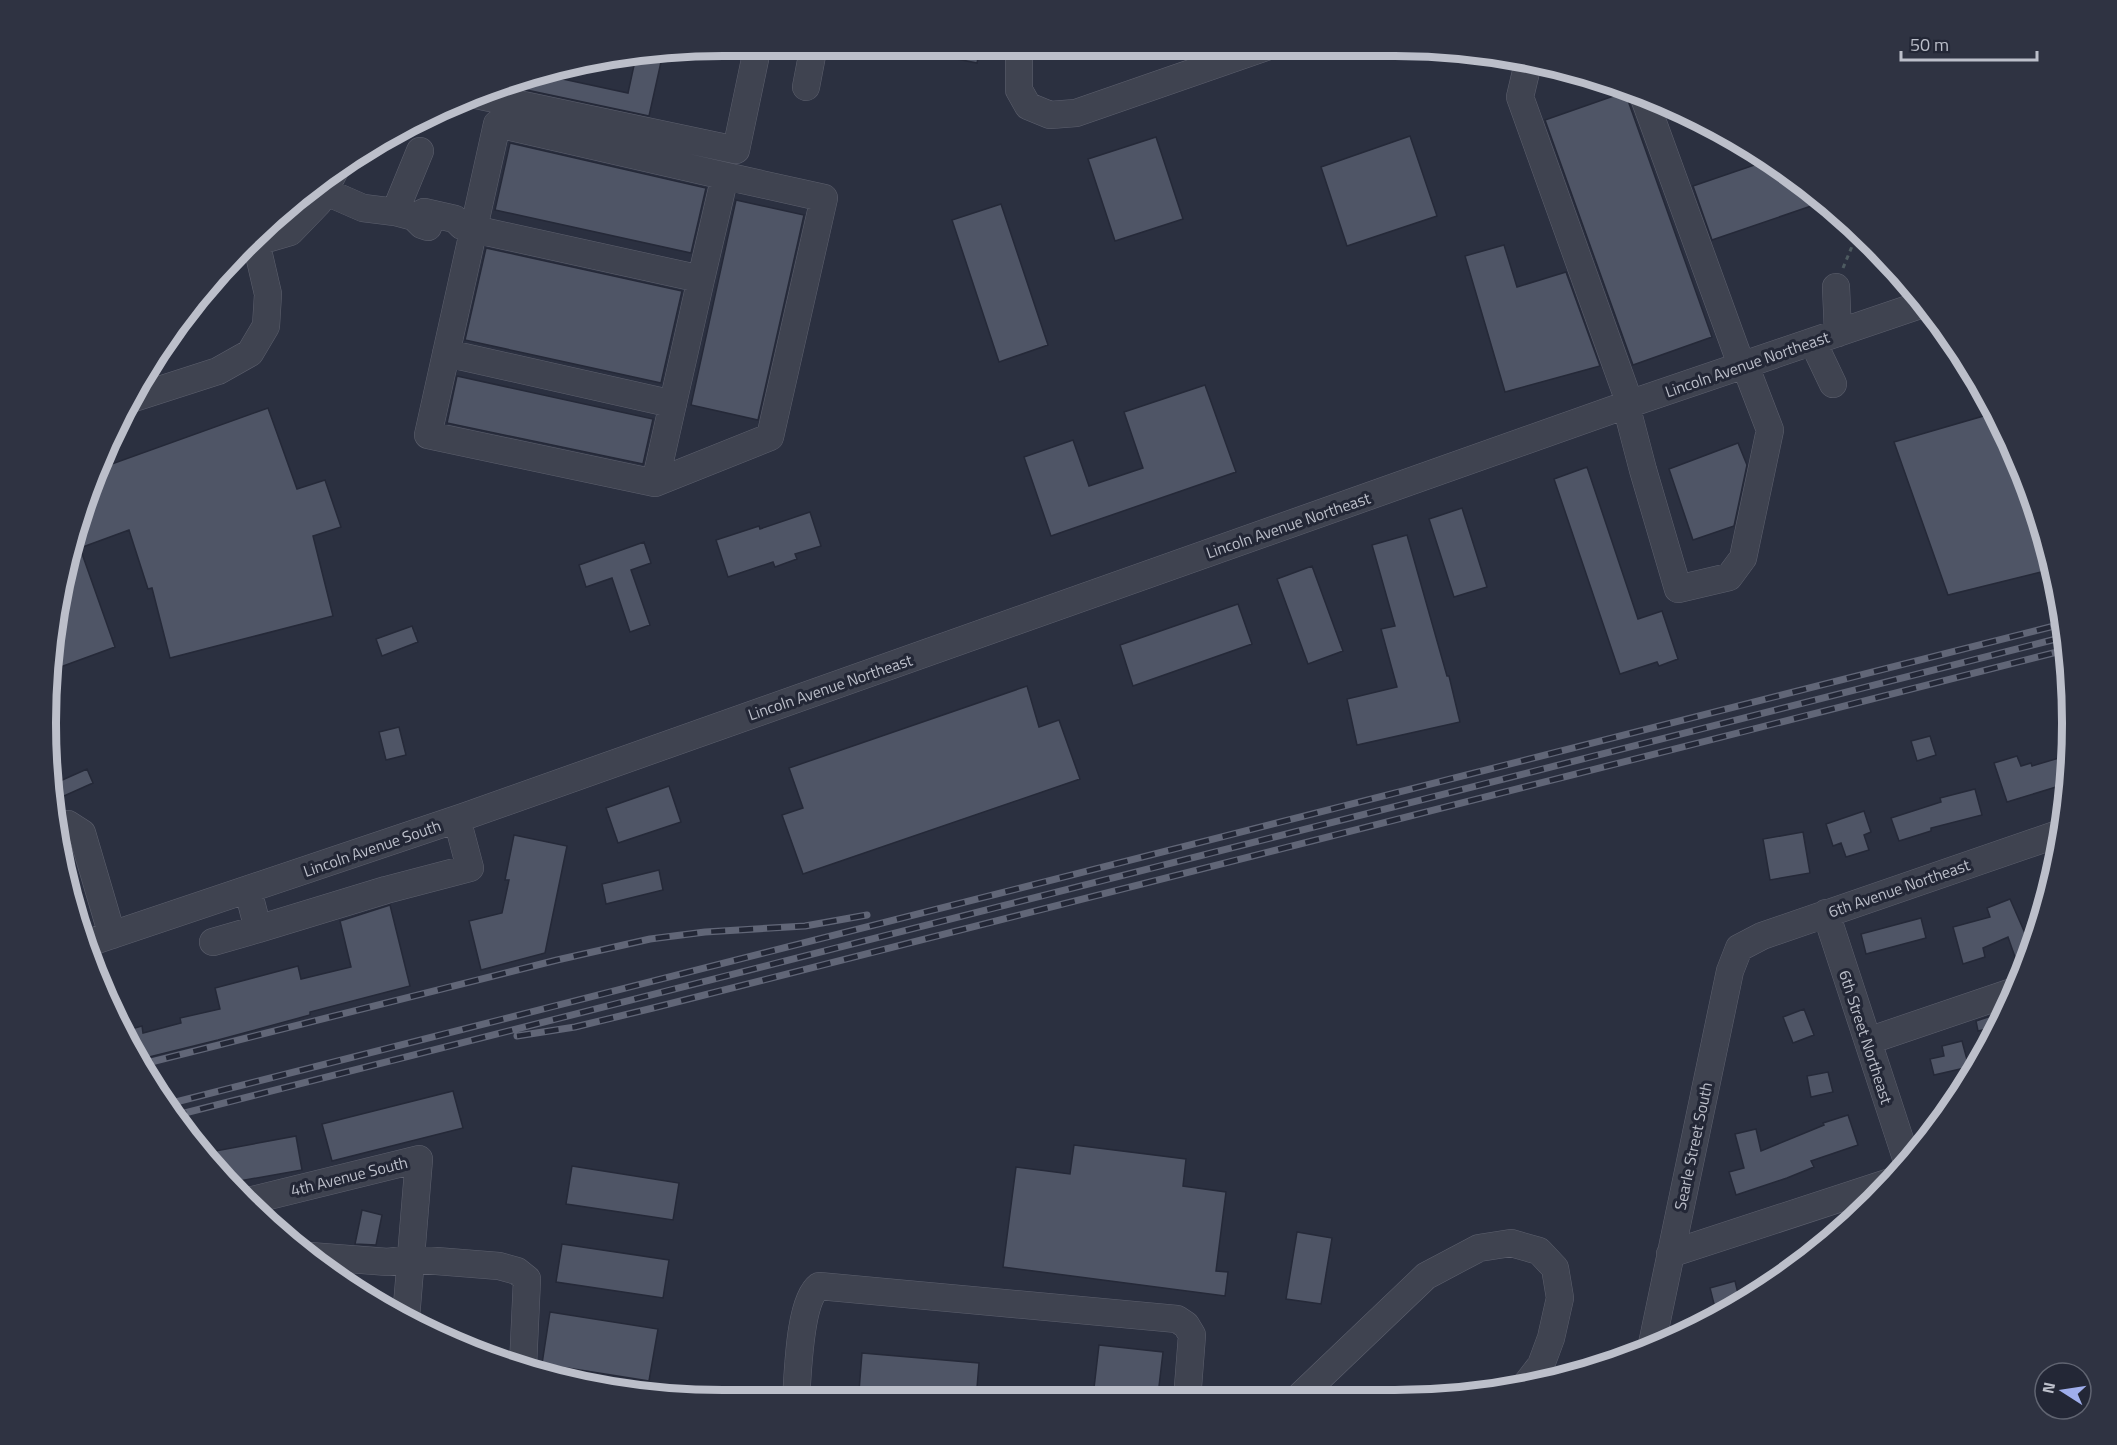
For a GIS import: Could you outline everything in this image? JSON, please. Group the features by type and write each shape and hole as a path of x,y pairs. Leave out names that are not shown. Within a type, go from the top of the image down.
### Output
{"street":[{"path":"490,98 736,150 756,56"},
{"path":"806,87 812,56"},
{"path":"1019,56 1019,90 1028,106 1050,115 1077,113 1240,56"},
{"path":"1527,68 1520,97 1628,405 1643,470 1678,589 1729,577 1743,558 1770,430 1743,366 1647,105"},
{"path":"497,124 725,176 824,198 770,437 655,483 428,435 446,354 467,228 497,124"},
{"path":"405,214 420,151"},
{"path":"655,483 725,176"},
{"path":"264,239 290,232 318,203 327,185"},
{"path":"324,191 363,208 405,214 422,225 452,233 467,228 701,279"},
{"path":"141,396 218,371 250,353 266,326 268,294 256,246"},
{"path":"1833,384 1825,338 1836,287"},
{"name":"Lincoln Avenue Northeast","path":"655,749 1628,405 1916,306"},
{"path":"446,354 673,404"},
{"name":"Lincoln Avenue South","path":"100,939 457,819 655,749"},
{"path":"213,942 386,890 470,868 457,819"},
{"path":"63,824 68,824 81,833 100,939"},
{"name":"6th Avenue Northeast","path":"1739,948 1762,936 1826,913 2052,836"},
{"path":"374,847 386,890"},
{"path":"248,890 258,929"},
{"name":"6th Street Northeast","path":"1826,913 1904,1152"},
{"name":"Searle Street South","path":"1653,1338 1728,982 1739,948"},
{"path":"1868,1041 2003,995"},
{"name":"4th Avenue South","path":"256,1199 419,1159 411,1259"},
{"path":"1670,1254 1872,1188"},
{"path":"1306,1390 1426,1276 1479,1248 1511,1243 1539,1251 1555,1268 1560,1298 1551,1338 1541,1365 1533,1375"},
{"path":"323,1257 388,1262 411,1259 499,1266 517,1271 527,1279 523,1359"},
{"path":"407,1310 411,1259"},
{"path":"797,1390 804,1315 813,1291 819,1286 1177,1319 1186,1325 1192,1335 1188,1390"}],"path":[{"path":"1836,287 1854,240"}],"building":[{"path":"952,56 979,56 977,63 952,58"},
{"path":"662,59 649,116 517,88 554,77 628,93 635,61"},
{"path":"1618,94 1627,98 1712,337 1633,365 1545,120"},
{"path":"1410,136 1437,216 1347,246 1321,167"},
{"path":"1156,137 1183,219 1115,241 1088,159"},
{"path":"510,143 706,188 691,253 495,210"},
{"path":"1758,164 1815,205 1712,240 1693,186"},
{"path":"736,200 804,215 758,420 691,405"},
{"path":"1001,204 1048,345 999,362 952,220"},
{"path":"1504,245 1517,287 1566,272 1600,366 1505,392 1465,256"},
{"path":"486,248 682,291 661,383 465,340"},
{"path":"457,376 653,419 643,464 447,423"},
{"path":"1205,385 1236,472 1051,536 1024,457 1073,440 1089,486 1143,468 1124,412"},
{"path":"268,408 297,489 325,480 341,527 313,536 333,616 170,658 152,588 148,589 129,530 80,548 115,647 58,668 68,592 78,550 107,466"},
{"path":"1986,415 2011,467 2026,508 2044,571 1948,595 1894,442"},
{"path":"1738,443 1747,465 1734,526 1693,540 1669,469"},
{"path":"1587,467 1638,619 1662,611 1678,659 1659,666 1657,662 1620,674 1554,479"},
{"path":"1462,508 1487,587 1454,597 1429,519"},
{"path":"810,512 821,546 795,554 797,559 775,567 773,562 728,577 716,540 759,526 760,529"},
{"path":"1407,535 1447,676 1449,676 1460,722 1357,745 1347,699 1397,687 1381,629 1395,626 1372,545"},
{"path":"644,542 651,563 631,570 650,625 630,632 612,578 586,587 579,565"},
{"path":"1312,566 1343,651 1308,664 1277,579"},
{"path":"1238,604 1252,644 1133,686 1120,645"},
{"path":"412,626 418,642 382,656 376,639"},
{"path":"1027,686 1039,727 1059,720 1080,779 803,874 782,815 803,808 789,768"},
{"path":"399,727 406,755 386,760 379,732"},
{"path":"1930,736 1936,755 1917,761 1911,741"},
{"path":"2017,756 2021,766 2031,763 2032,766 2060,758 2058,786 2007,802 1994,763"},
{"path":"87,769 93,783 60,798 58,782"},
{"path":"669,786 681,822 618,843 606,808"},
{"path":"1975,789 1982,815 1931,828 1931,831 1899,841 1891,818 1941,802 1940,798"},
{"path":"1864,811 1871,832 1864,835 1869,850 1846,857 1841,843 1833,846 1826,824"},
{"path":"1803,832 1810,873 1770,880 1763,839"},
{"path":"514,835 567,846 545,953 481,970 469,921 502,913 509,880 505,880"},
{"path":"659,870 663,890 606,904 602,884"},
{"path":"2010,899 2026,936 2017,962 2008,937 1983,948 1985,957 1963,964 1953,927 1990,917 1987,908"},
{"path":"390,905 410,986 146,1058 130,1029 142,1026 143,1033 181,1023 180,1018 220,1009 215,988 298,966 301,979 351,967 340,921"},
{"path":"1921,918 1926,938 1866,954 1861,934"},
{"path":"1804,1009 1814,1035 1793,1043 1783,1017"},
{"path":"1994,1015 1987,1029 1978,1031 1976,1021"},
{"path":"1962,1041 1968,1063 1965,1068 1934,1075 1930,1059 1944,1056 1942,1046"},
{"path":"1828,1072 1833,1092 1811,1097 1807,1076"},
{"path":"453,1091 463,1128 332,1161 322,1124"},
{"path":"1848,1115 1858,1145 1811,1161 1814,1167 1736,1195 1729,1172 1744,1168 1735,1134 1756,1129 1761,1151 1824,1125 1823,1123"},
{"path":"296,1136 302,1170 239,1181 212,1152"},
{"path":"1074,1145 1186,1159 1183,1186 1226,1192 1216,1271 1228,1272 1225,1296 1003,1267 1016,1167 1070,1174"},
{"path":"572,1166 679,1183 673,1220 566,1204"},
{"path":"362,1210 382,1215 376,1245 355,1244"},
{"path":"1297,1232 1332,1238 1321,1304 1286,1299"},
{"path":"562,1244 669,1260 663,1298 556,1282"},
{"path":"1735,1281 1738,1294 1715,1307 1710,1288"},
{"path":"550,1312 658,1329 649,1381 542,1364"},
{"path":"1099,1345 1163,1352 1159,1390 1094,1388"},
{"path":"862,1353 979,1363 977,1390 859,1390"}],"railway":[{"path":"174,1102 2055,626"},
{"path":"182,1114 2056,639"},
{"path":"517,1036 575,1027 653,1008 2058,652"},
{"path":"149,1062 557,960 650,939 705,932 805,926 867,915"}]}
